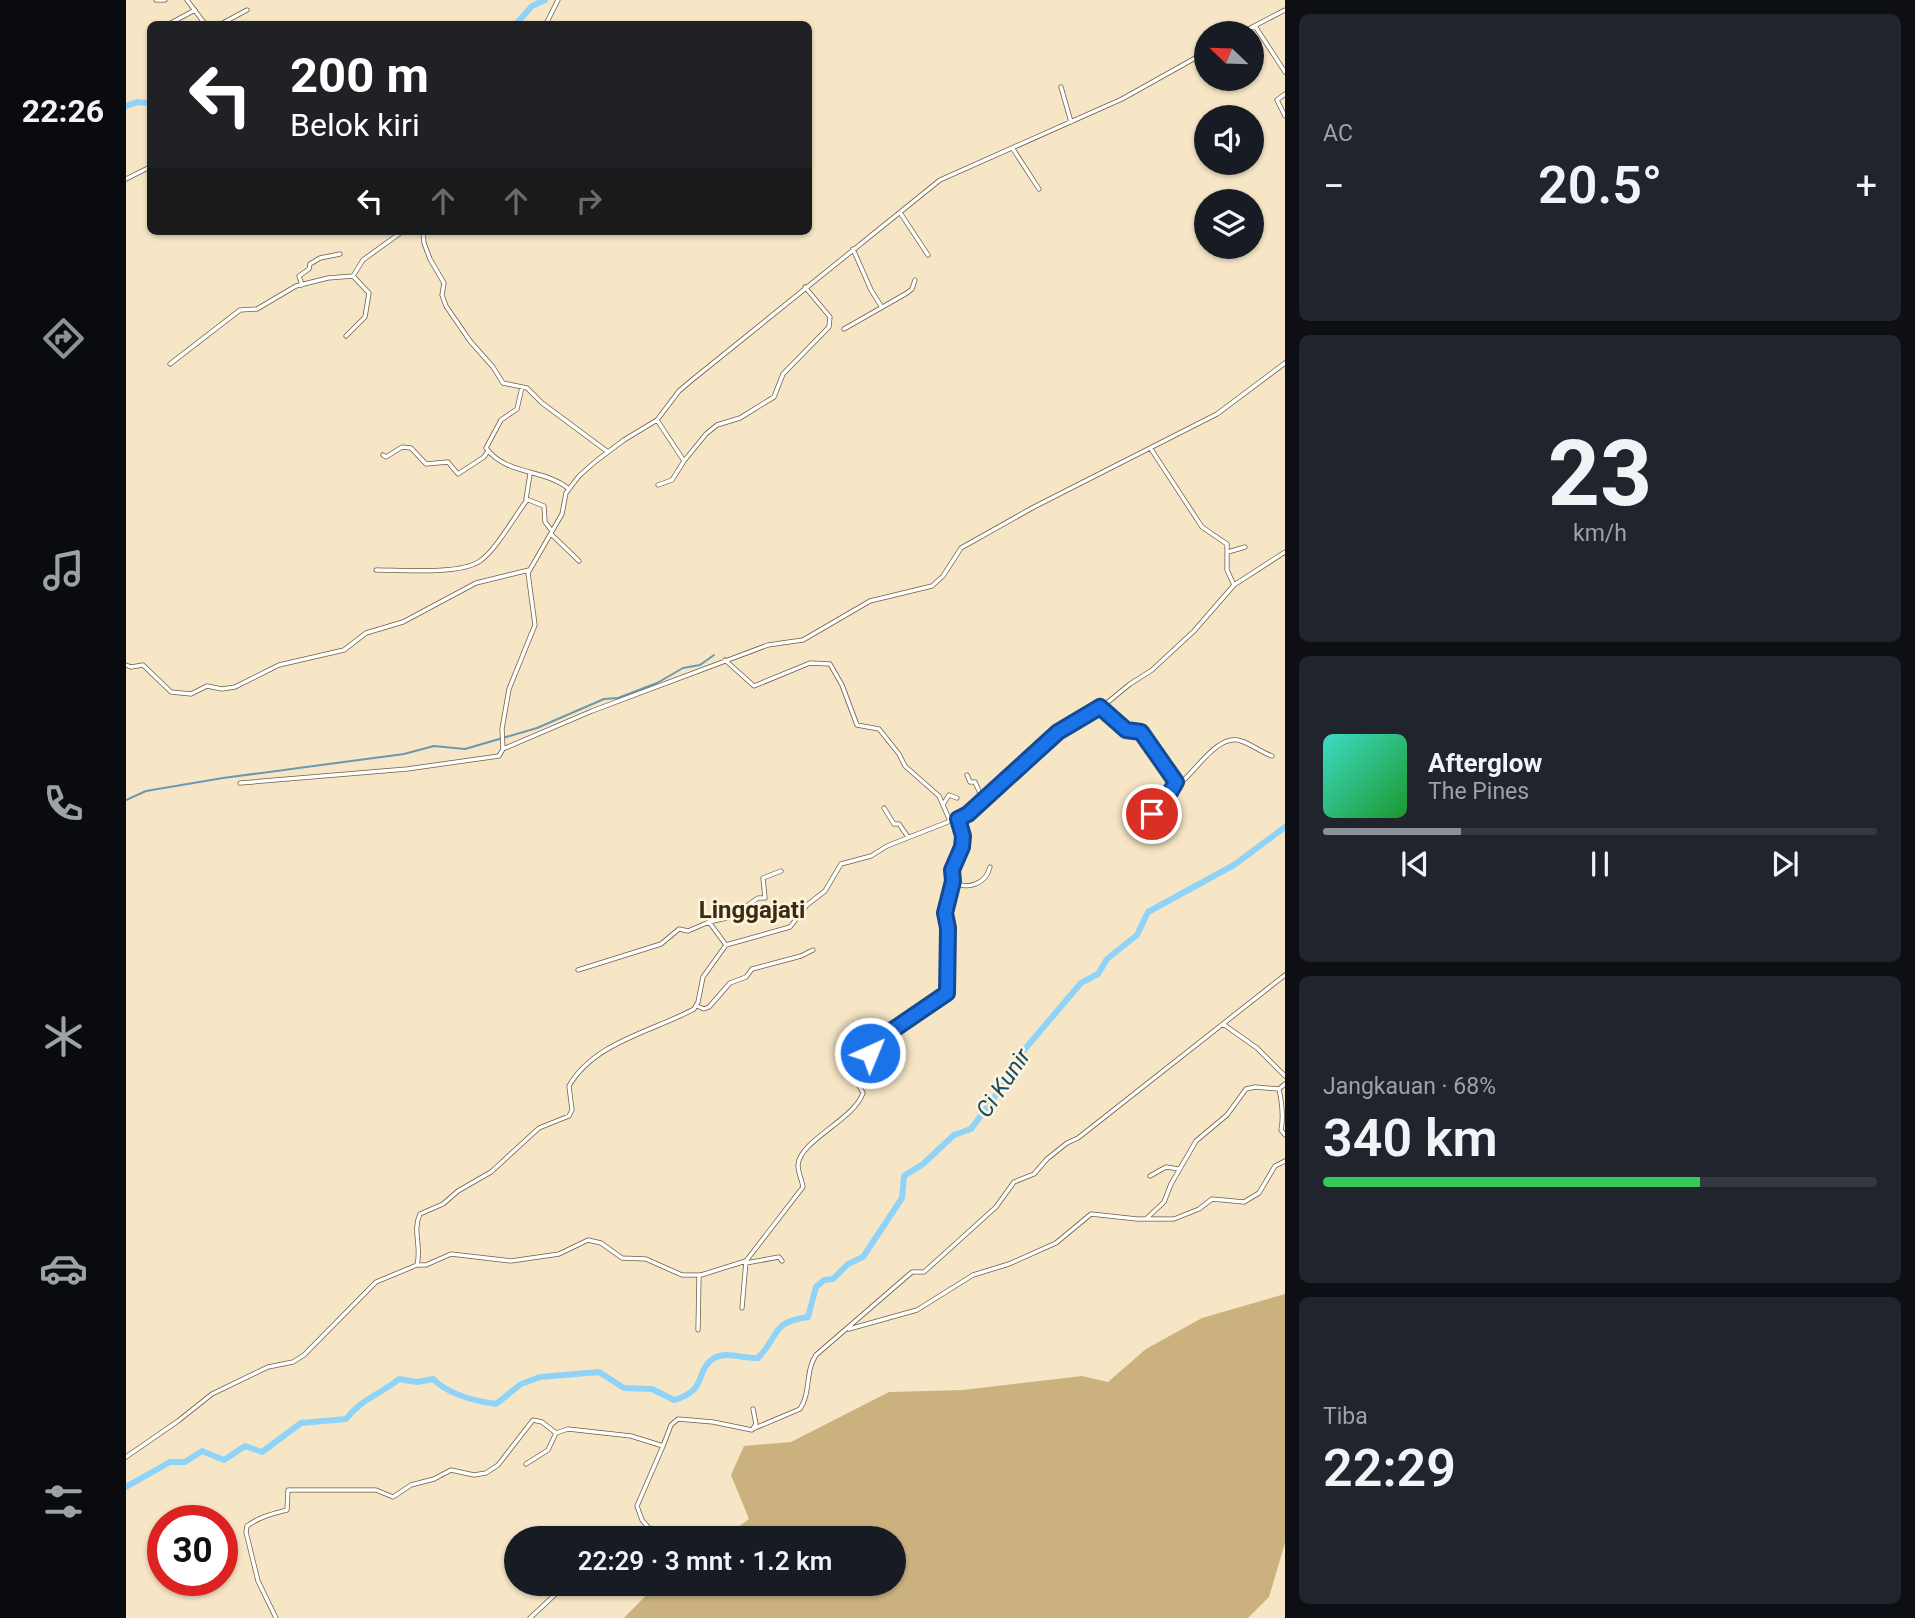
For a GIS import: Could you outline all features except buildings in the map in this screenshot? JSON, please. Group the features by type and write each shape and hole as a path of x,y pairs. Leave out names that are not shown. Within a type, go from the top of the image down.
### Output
{"street":[{"path":"156,0 165,0"},
{"path":"187,0 203,21"},
{"path":"548,21 558,0"},
{"path":"175,21 195,10"},
{"path":"227,21 247,10"},
{"path":"1264,21 1285,10"},
{"path":"1264,40 1285,72"},
{"path":"503,749 502,734 509,689 535,625 529,570 562,514 565,495 584,471 657,420 679,391 940,180 1122,99 1194,59"},
{"path":"1061,87 1071,122"},
{"path":"1285,94 1277,100 1285,116"},
{"path":"1013,149 1039,189"},
{"path":"126,179 147,168"},
{"path":"901,214 928,255"},
{"path":"353,276 363,260 397,235"},
{"path":"423,235 430,259 444,283 442,295 446,306 493,367 502,383 523,386 608,452"},
{"path":"853,250 881,306"},
{"path":"302,285 299,276 309,269 310,264 317,259 341,254"},
{"path":"170,364 240,310 257,309 302,285 328,278 353,276"},
{"path":"346,336 365,317 369,293 353,276"},
{"path":"844,329 909,291 915,280"},
{"path":"658,485 672,480 706,434 717,425 749,414 775,396 783,374 829,327 830,317 805,287"},
{"path":"240,783 407,769 472,758 496,757 503,749 592,711 725,660 768,645 803,640 870,601 932,586 943,576 961,548 1236,402 1285,363"},
{"path":"523,386 517,409 501,420 486,448 497,460 530,474 558,480 569,489"},
{"path":"657,420 684,461"},
{"path":"383,455 386,457 402,447 411,448 426,464 447,462 458,474 484,457 488,451"},
{"path":"1151,449 1202,527 1227,544 1227,570 1234,585"},
{"path":"376,570 440,570 475,564 485,557 527,500 530,474"},
{"path":"527,500 545,507 545,522 551,532 579,561"},
{"path":"1228,552 1245,547"},
{"path":"697,1006 703,977 726,945 785,930 807,905 825,891 841,864 871,856 908,837 958,819 1058,732 1100,707 1152,670 1194,631 1234,585 1285,552"},
{"path":"126,664 131,667 143,665 171,692 191,694 210,686 222,689 235,687 279,665 344,650 366,633 403,622 476,583 529,570"},
{"path":"725,660 754,687 810,663 830,664 842,685 857,725 879,729 905,766 944,803 950,821"},
{"path":"1100,707 1126,730 1144,734 1176,782 1182,783 1204,756 1231,740 1240,740 1272,756"},
{"path":"967,775 970,782 975,782 983,800"},
{"path":"1130,820 1156,811 1170,795 1176,782"},
{"path":"944,803 950,795 957,798"},
{"path":"884,808 894,824 904,828 908,837"},
{"path":"742,1308 746,1262 758,1248 763,1236 803,1187 798,1166 802,1155 862,1098 863,1093 857,1082 874,1044 947,993 948,928 945,913 953,881 952,870 963,842 958,819"},
{"path":"953,881 960,886 972,885 985,879 990,867"},
{"path":"578,970 659,945 679,929 688,931 709,922 731,918 758,898 765,898 763,878 780,871"},
{"path":"709,922 726,945"},
{"path":"417,1265 415,1229 420,1214 443,1204 458,1191 491,1172 539,1128 569,1115 572,1110 569,1086 591,1062 631,1036 697,1006 704,1009 709,1007 730,983 746,977 752,969 801,957 813,950"},
{"path":"647,1526 637,1506 671,1424 678,1419 721,1423 750,1431 802,1407 812,1361 847,1329 912,1272 924,1272 996,1207 1014,1182 1034,1174 1067,1143 1078,1138 1285,975"},
{"path":"1223,1024 1258,1048 1285,1076"},
{"path":"1145,1219 1164,1202 1179,1169 1199,1138 1224,1119 1246,1090 1252,1087 1279,1089 1285,1084"},
{"path":"1279,1089 1284,1115 1281,1127 1285,1135"},
{"path":"847,1329 918,1310 973,1275 1009,1265 1056,1243 1091,1214 1145,1219 1182,1217 1212,1199 1248,1200 1259,1193 1275,1166 1285,1161"},
{"path":"1150,1176 1166,1167 1179,1169"},
{"path":"1156,1219 1157,1210"},
{"path":"126,1457 178,1422 212,1394 268,1367 293,1362 304,1355 376,1282 451,1254 511,1261 559,1254 588,1240 602,1244 622,1258 646,1259 681,1275 699,1276 774,1257 782,1261"},
{"path":"698,1330 699,1276"},
{"path":"753,1409 755,1428"},
{"path":"276,1618 258,1581 246,1532 247,1525 259,1518 272,1512 287,1510 288,1490 376,1490 393,1497 411,1485 434,1479 452,1470 474,1475 486,1473 498,1465 533,1420 542,1422 556,1433"},
{"path":"526,1464 548,1450 556,1433 568,1429 632,1436 663,1446"},
{"path":"530,1618 554,1596"}],"shaded area":[{"path":"1285,1294 1285,1543 1269,1597 1248,1618 624,1618 645,1596 906,1596 906,1526 739,1526 749,1519 731,1475 744,1446 791,1442 889,1392 963,1390 1082,1376 1108,1382 1146,1349 1202,1318"}],"waterway":[{"path":"519,21 532,6 545,0"},
{"path":"126,106 137,102 147,103"},
{"path":"126,800 146,791 404,754 434,746 465,749 537,728 604,699 618,698 657,683 683,668 700,665 714,655"},
{"name":"Ci Kunir","path":"126,1487 170,1462 185,1462 202,1451 224,1460 245,1446 262,1452 301,1423 346,1419 358,1406 399,1379 417,1382 433,1379 439,1385 462,1396 496,1404 521,1384 540,1377 599,1372 624,1388 652,1389 674,1400 685,1396 697,1386 704,1369 714,1358 724,1355 758,1358 782,1326 808,1317 816,1287 824,1280 833,1279 848,1264 863,1257 902,1198 904,1176 923,1164 954,1135 971,1129 1006,1081 1024,1050 1081,983 1098,974 1107,959 1137,935 1148,912 1234,865 1285,827"}],"district":[{"name":"Linggajati","path":"752,910"}],"route":[{"path":"870,1053 881,1038 947,993 948,924 945,913 953,881 952,870 962,847 963,836 958,819 968,814 1047,741 1069,724 1100,707 1126,730 1141,732 1147,737 1158,760 1176,782 1162,806 1152,814"}]}
